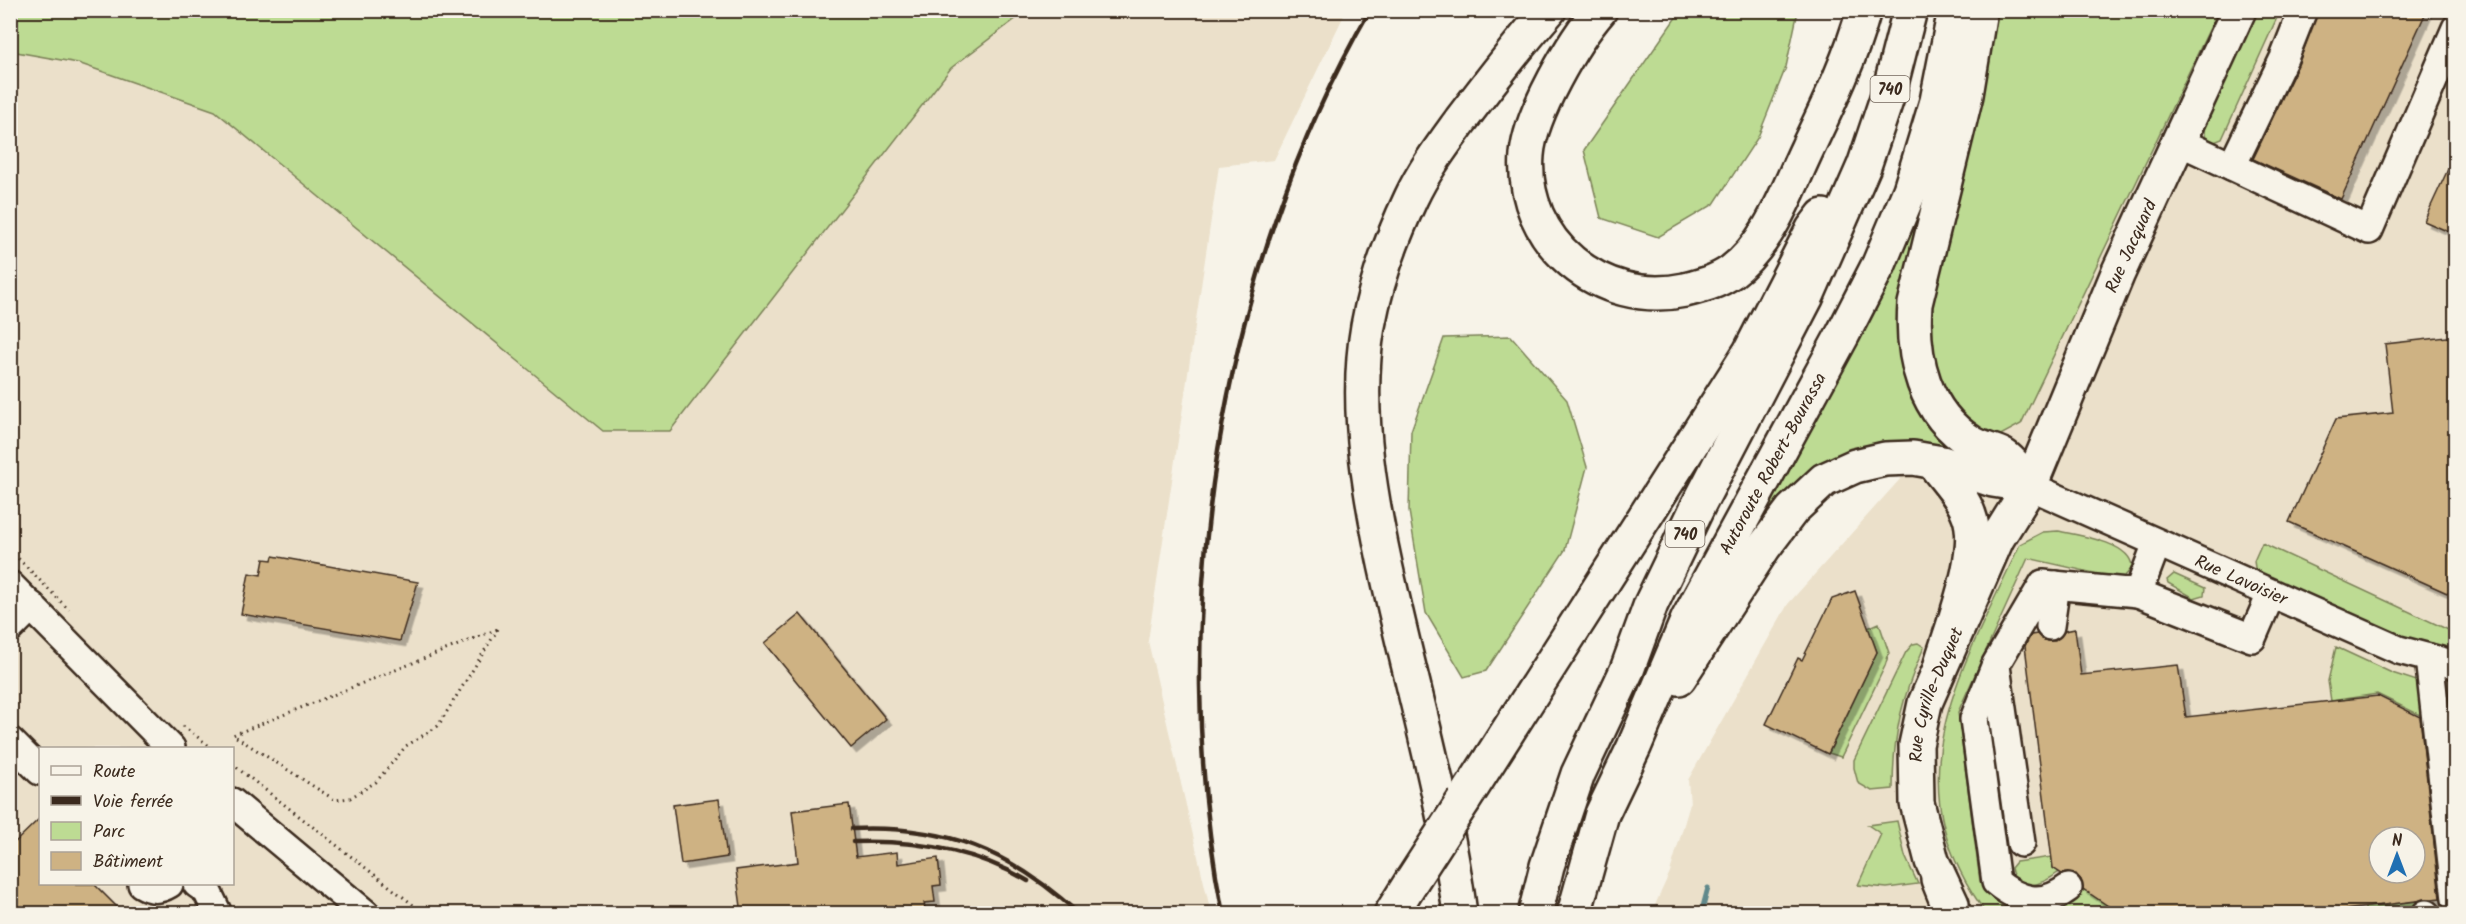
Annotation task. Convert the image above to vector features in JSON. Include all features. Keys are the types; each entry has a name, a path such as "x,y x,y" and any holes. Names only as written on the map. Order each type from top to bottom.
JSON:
{"main road":[{"path":"1460,914 1455,874 1376,523 1365,435 1364,372 1368,327 1380,276 1412,195 1438,152 1485,88 1549,10"},
{"path":"1600,10 1552,84 1534,118 1526,156 1531,195 1542,227 1568,260 1597,281 1650,294 1706,285 1731,272 1754,250 1772,223 1844,68 1864,10"},
{"name":"740","path":"1535,914 1578,774 1627,670 1652,604 1699,504 1806,298 1864,166 1889,92 1910,10"},
{"name":"Autoroute Robert-Bourassa","path":"1574,914 1602,814 1634,747 1688,619 1771,469 1879,264 1916,168 1936,101 1955,10"},
{"path":"1980,10 1966,95 1916,304 1913,332 1916,361 1926,391 1944,421 1972,444 2004,456 2030,486"},
{"name":"Rue Jacquard","path":"2030,486 2118,273 2239,10"},
{"path":"1391,914 1750,352 1813,229 1864,166"},
{"path":"1634,747 1764,547 1792,510 1824,480 1855,466 1885,459 1913,458 1993,480 2030,486"},
{"path":"1933,462 1964,505 1973,537 1971,560 1941,664"},
{"name":"Rue Cyrille-Duquet","path":"1958,914 1938,879 1921,822 1915,765 1925,703 1997,539 2030,486"},
{"path":"1938,879 1952,914"}],"street":[{"path":"2232,166 2284,58 2303,10"},
{"path":"2180,142 2369,230 2456,28"},
{"name":"Rue Lavoisier","path":"2030,486 2399,650 2456,664"},
{"path":"2138,593 2157,543"},
{"path":"2068,888 2057,896 2031,902 2009,893 1996,882 1974,719 1996,664 2043,584 2138,593 2252,638 2271,594"},
{"path":"10,585 170,747"},
{"path":"2050,626 2056,585"},
{"path":"10,628 32,606"},
{"path":"2429,658 2456,899"},
{"path":"1996,664 2021,843"},
{"path":"10,741 39,770"},
{"path":"234,804 366,914"},
{"path":"144,885 150,888 161,888 167,885"},
{"path":"199,885 207,891 218,914"}],"path":[{"path":"498,629 438,726 406,746 376,782 350,798 335,800 233,735 498,629"},
{"path":"234,766 425,914"}],"shaded area":[{"path":"10,11 1346,11 1274,160 1219,166 1148,641 1211,913 11,913"},
{"path":"2025,11 2455,11 2455,913 1651,914 1670,872 1690,804 1688,780 1788,604 1963,409"}],"green space":[{"path":"1681,10 1798,11 1786,67 1758,137 1714,204 1658,237 1601,218 1584,150"},
{"path":"10,11 1026,11 951,68 670,431 603,431 215,111 78,63 11,51"},
{"path":"1996,11 2218,11 2021,424 1997,437 1976,428 1949,401 1932,368 1927,322 1988,73"},
{"path":"2257,11 2280,11 2222,139 2212,143 2206,139 2204,129"},
{"path":"1934,162 1902,313 1954,447 1950,454 1924,448 1771,515 1765,510"},
{"path":"1511,336 1567,400 1587,467 1565,550 1486,671 1464,677 1426,613 1409,511 1411,431 1444,338"},
{"path":"2058,531 2115,546 2130,559 2132,568 2124,577 2116,578 2028,558 1958,712 1980,881 1995,899 2015,909 2031,913 1986,913 1957,864 1942,817 1938,772 1944,727 1958,682 1976,637 2020,544 2043,532"},
{"path":"2262,543 2455,633 2455,657 2433,651 2256,574 2254,561"},
{"path":"2174,574 2205,588 2204,595 2194,598 2168,583 2167,580"},
{"path":"1879,623 1889,653 1885,666 1841,757 1829,753 1877,652 1868,628"},
{"path":"1918,643 1924,647 1900,716 1893,769 1893,789 1872,791 1858,783 1854,760 1906,652 1913,644"},
{"path":"2336,647 2392,673 2420,682 2428,721 2422,721 2420,715 2377,694 2331,701 2328,681"},
{"path":"1897,821 1905,856 1918,884 1887,888 1858,885 1881,834 1868,825"},
{"path":"2051,857 2053,868 2059,872 2046,880 2031,885 2018,882 2014,876 2011,868 2016,862"},
{"path":"2083,888 2120,913 2044,914 2066,906"},
{"path":"2417,901 2418,907 2404,914 2365,913 2365,907"}],"building":[{"path":"2318,10 2427,10 2341,199 2253,159 2298,65"},
{"path":"2456,152 2456,235 2424,221"},
{"path":"2456,336 2456,597 2289,522 2336,419 2393,413 2385,344"},
{"path":"273,556 418,582 400,641 241,614 249,573 261,575 264,559 272,560"},
{"path":"1855,591 1877,652 1828,754 1766,724 1798,658 1802,660 1832,599"},
{"path":"800,614 886,719 851,748 765,643"},
{"path":"2075,629 2081,675 2178,665 2186,717 2378,696 2420,717 2440,898 2311,914 2120,914 2083,889 2081,880 2076,874 2062,874 2053,868 2025,646 2031,635 2037,634 2047,641 2055,641 2065,631"},
{"path":"719,799 727,857 681,864 673,805"},
{"path":"849,804 856,857 897,852 898,864 938,858 941,885 933,886 935,902 924,903 926,914 742,914 736,870 798,862 792,811"},
{"path":"39,819 39,885 95,885 124,914 10,914 10,847"}],"waterway":[{"path":"1701,914 1708,888"}],"railway":[{"path":"1223,914 1206,801 1200,685 1204,567 1218,449 1242,333 1275,220 1318,111 1370,10"},
{"path":"852,829 917,832 947,837 974,846 1027,873 1079,914"},
{"path":"853,842 898,843 943,849 987,862 1028,881"}]}
